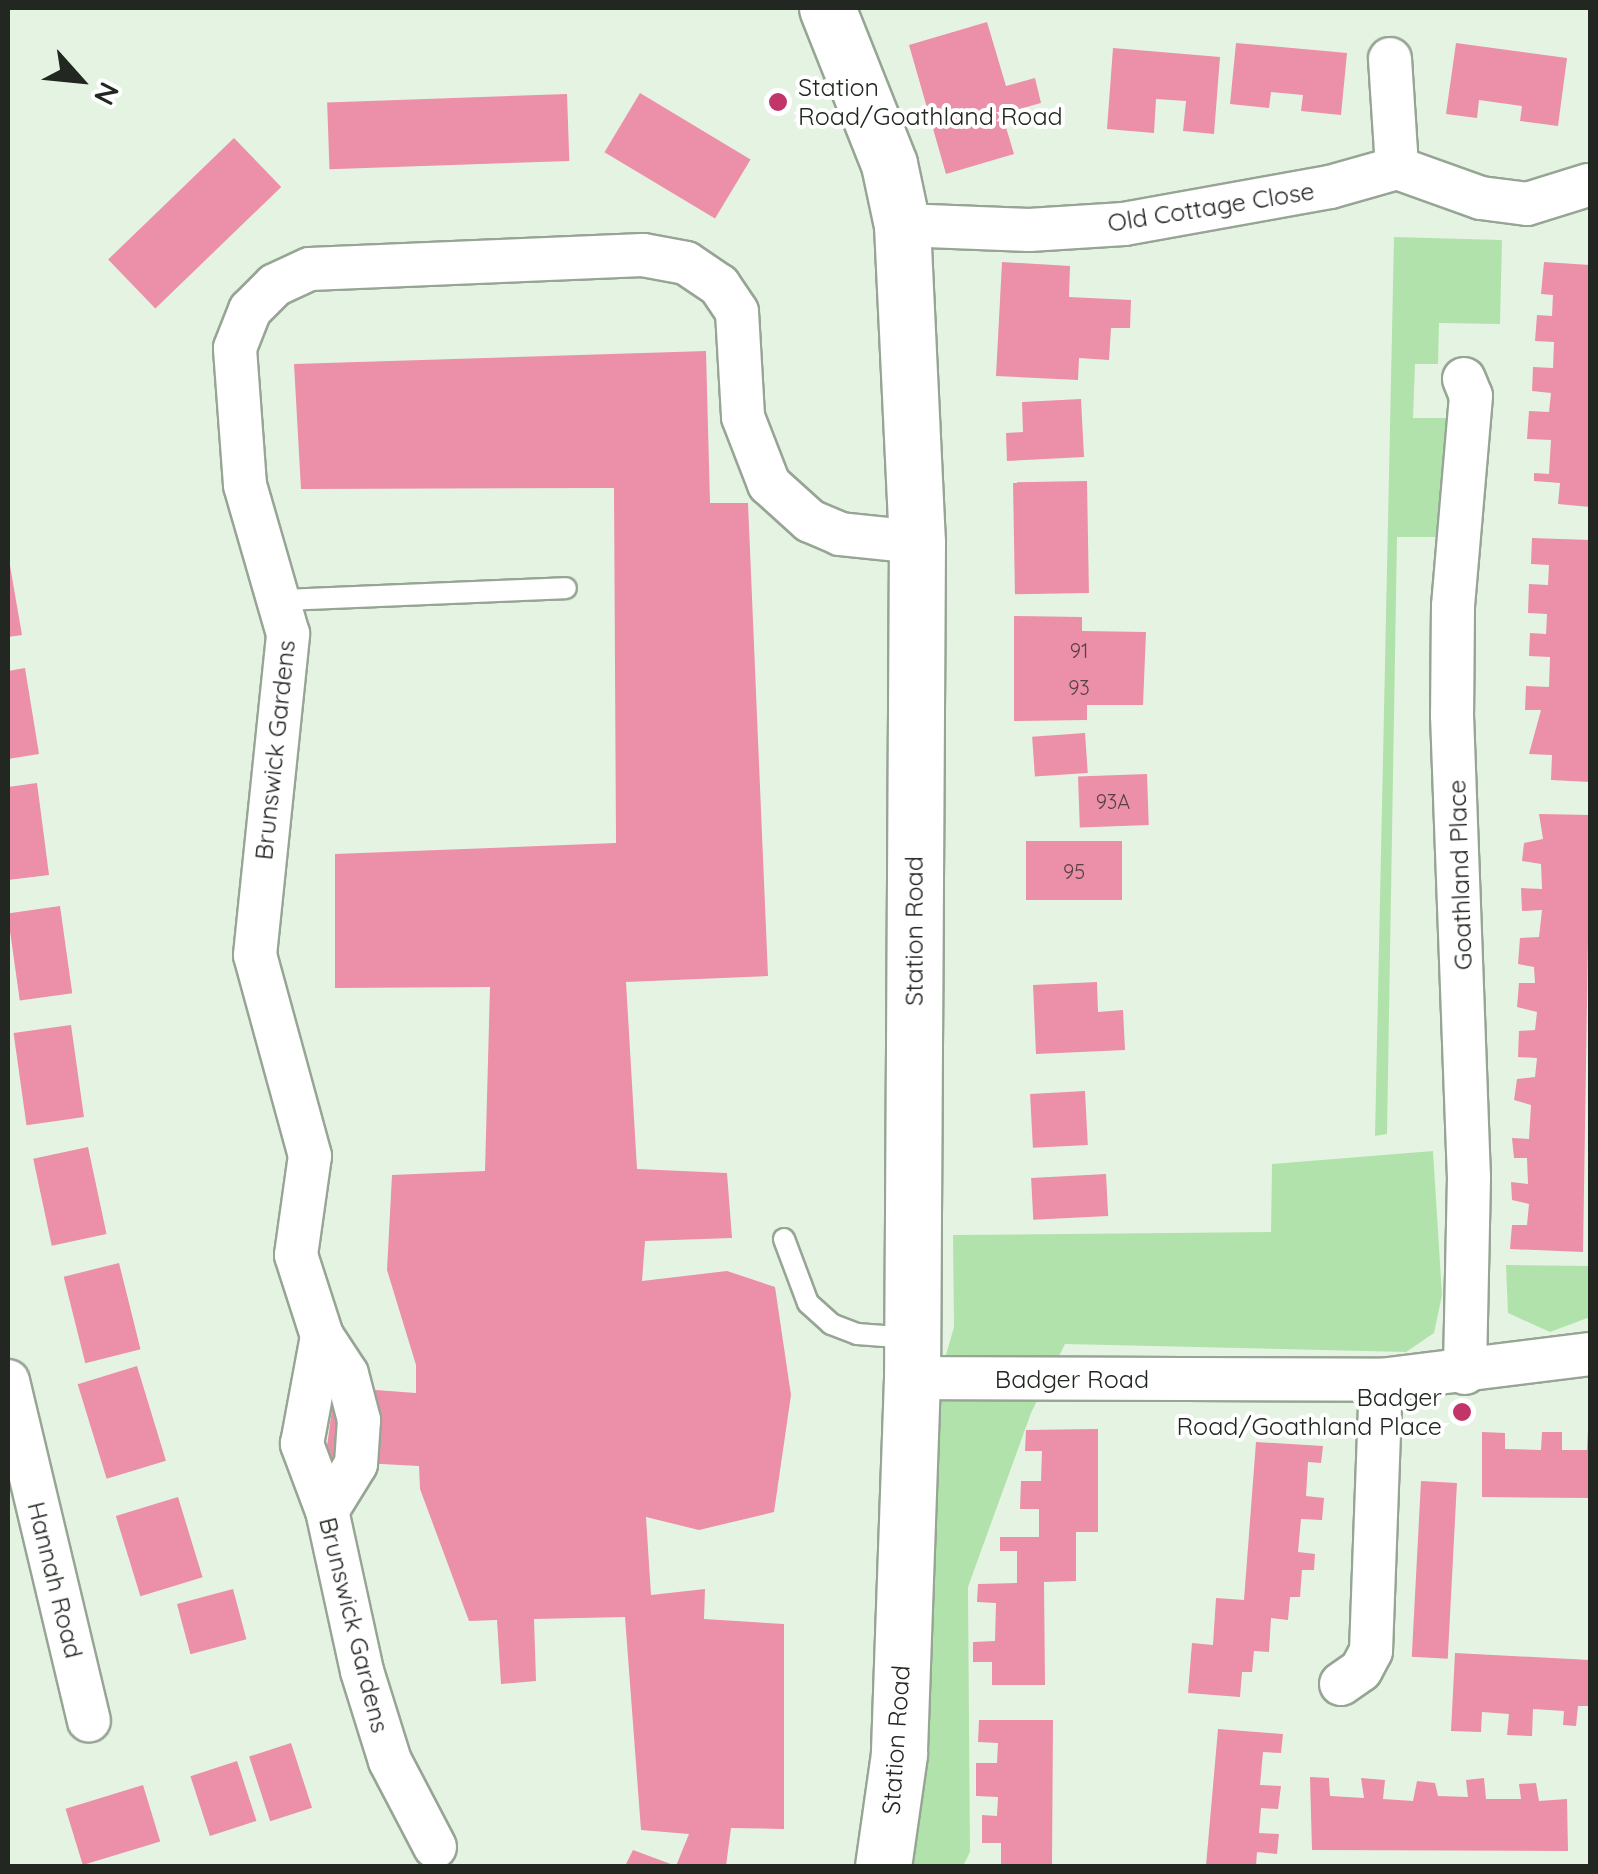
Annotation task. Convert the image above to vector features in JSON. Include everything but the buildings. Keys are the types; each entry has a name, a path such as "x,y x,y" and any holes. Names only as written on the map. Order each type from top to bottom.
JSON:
{"main road":[{"name":"Station Road","path":"827,8 889,164 902,226 917,542 912,1358 899,1754 883,1866"}],"street":[{"path":"1390,58 1397,168 1480,198 1527,204 1588,185"},
{"name":"Old Cottage Close","path":"902,226 1028,230 1124,224 1330,187 1397,168"},
{"name":"Brunswick Gardens","path":"435,1847 390,1762 362,1671 326,1511 302,1444 322,1336 296,1256 310,1156 302,1110 266,1014 255,956 288,634 282,600 245,485 235,348 250,310 275,286 310,269 608,256 686,264 719,284 738,312 744,417 768,484 810,521 840,534 917,542"},
{"name":"Goathland Place","path":"1464,379 1471,396 1454,606 1452,715 1469,1178 1465,1372"},
{"name":"Badger Road","path":"912,1358 1382,1380 1590,1354"},
{"path":"1341,1684 1361,1670 1371,1652 1382,1380"},
{"name":"Hannah Road","path":"8,1381 90,1720"}],"lane":[{"path":"282,600 566,588"},
{"path":"784,1239 808,1304 830,1324 912,1358"}],"green space":[{"path":"1394,237 1502,240 1500,324 1439,323 1438,364 1415,364 1413,418 1449,418 1447,537 1397,537 1387,1134 1375,1136"},
{"path":"1433,1151 1442,1295 1434,1333 1406,1352 1065,1344 1031,1413 968,1587 970,1852 963,1866 906,1866 919,1813 939,1379 954,1327 953,1235 1271,1232 1272,1164"},
{"path":"1506,1265 1590,1266 1590,1317 1550,1332 1508,1313"}],"place":[{"name":"Station Road/Goathland Road","path":"778,102"},
{"name":"Badger Road/Goathland Place","path":"1462,1412"}]}
